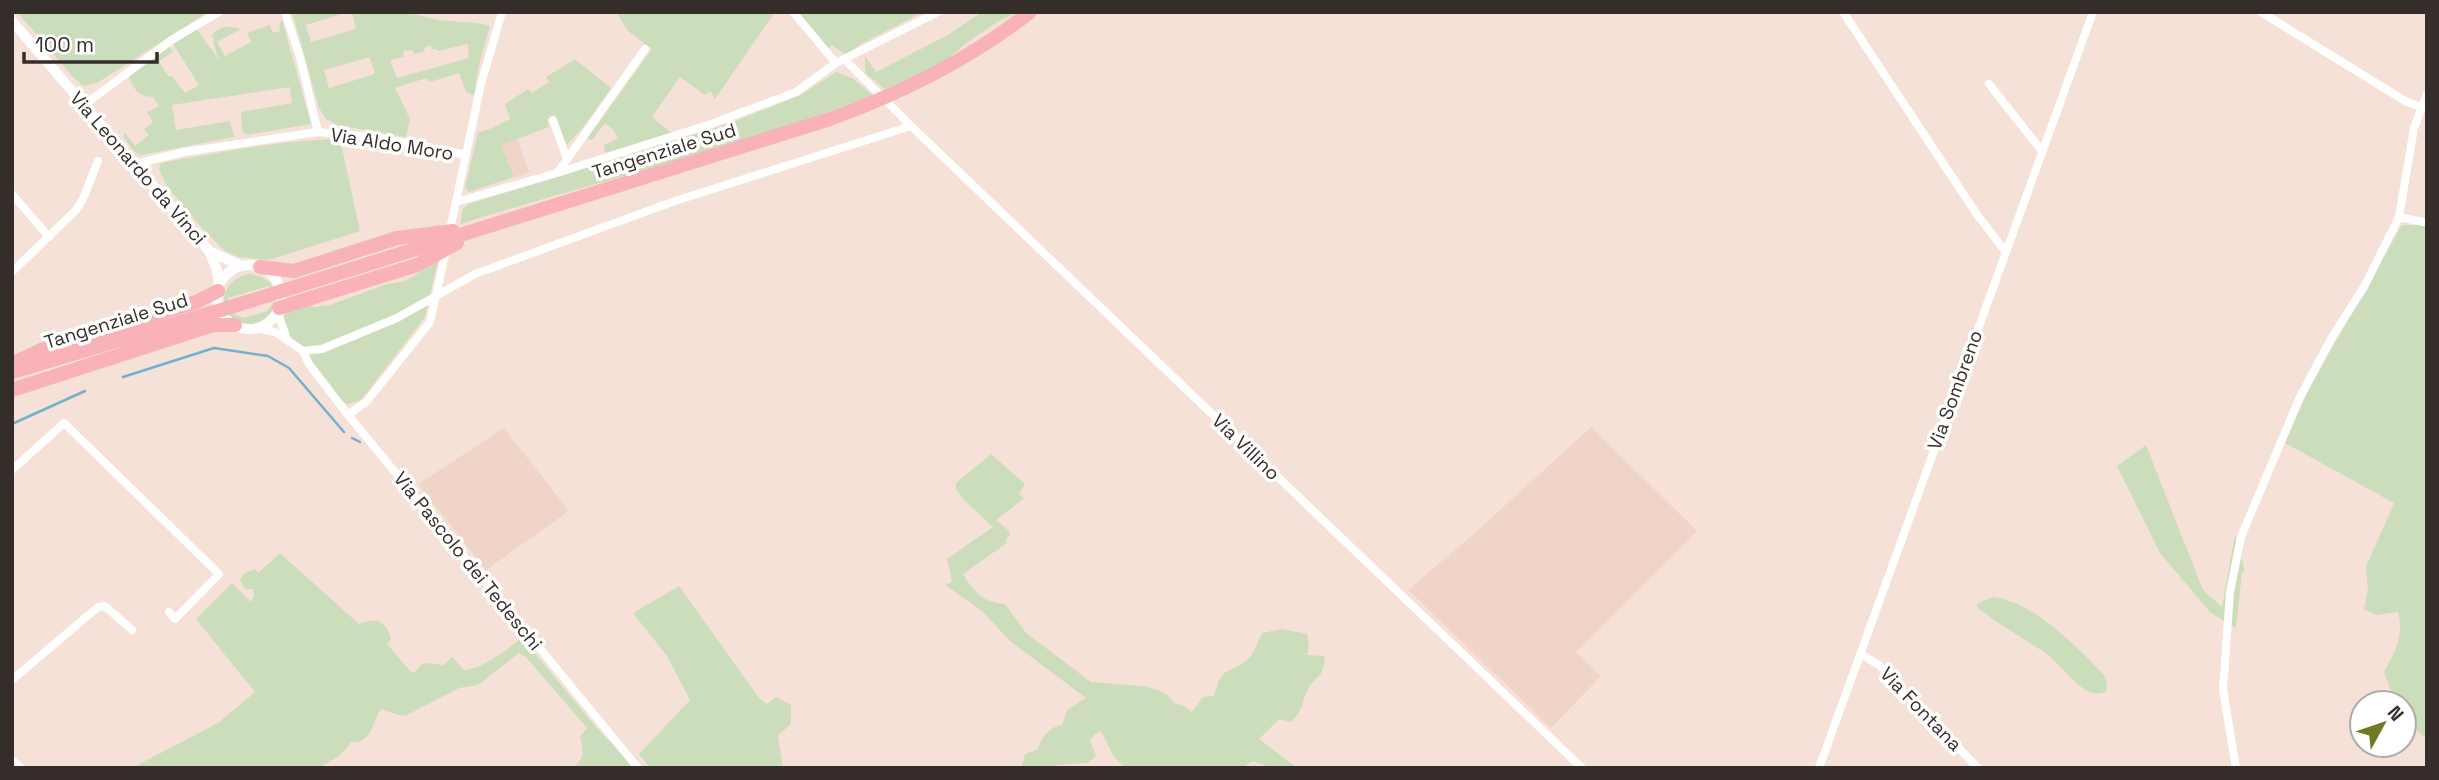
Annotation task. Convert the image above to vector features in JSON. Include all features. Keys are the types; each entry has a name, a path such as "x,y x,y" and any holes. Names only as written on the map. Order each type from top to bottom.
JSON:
{"highway":[{"name":"Tangenziale Sud","path":"12,372 280,300 460,235 830,119 872,103 957,62 1030,12"},
{"path":"266,272 294,271 410,235 452,231 460,235 457,244 417,265 280,300"},
{"path":"12,364 41,350 196,302 218,291"},
{"path":"12,390 213,325 231,323"}],"street":[{"path":"84,105 173,38 219,12"},
{"path":"285,12 300,57 318,132"},
{"path":"348,415 367,401 430,322 481,85 502,12"},
{"name":"Via Villino","path":"793,12 840,61 1582,768"},
{"path":"456,202 711,124 796,92 840,61 938,12"},
{"path":"1843,12 1978,216 2006,252"},
{"name":"Via Sombreno","path":"1819,768 2093,12"},
{"path":"2260,12 2405,102 2420,107"},
{"name":"Via Leonardo da Vinci","path":"14,26 209,251 217,270 218,291"},
{"path":"557,173 645,49"},
{"path":"1989,84 2042,151"},
{"path":"2236,768 2223,689 2231,592 2241,537 2299,399 2332,337 2364,287 2399,217 2414,128 2427,94"},
{"path":"553,120 567,159"},
{"path":"288,341 278,283 266,272 242,266 226,276 218,291 219,307 231,323 275,332 288,341 303,351 322,349 397,318 475,274 675,201 911,126"},
{"name":"Via Aldo Moro","path":"136,166 184,152 318,132 371,137 466,155"},
{"path":"12,272 76,211 98,162"},
{"path":"12,194 49,237"},
{"path":"2399,217 2423,222"},
{"name":"Via Leonardo da Vinci","path":"209,251 242,266"},
{"path":"257,328 269,321 280,300"},
{"name":"Via Pascolo dei Tedeschi","path":"303,351 309,364 348,415 638,768"},
{"path":"12,470 64,423 219,574 172,615"},
{"path":"12,680 98,607 105,606 132,630"},
{"name":"Via Fontana","path":"1861,654 1879,665 1978,768"},
{"path":"12,760 20,768"}],"shaded area":[{"path":"517,139 529,172 514,177 501,145"},
{"path":"1591,427 1697,531 1576,652 1601,676 1551,728 1408,590"},
{"path":"504,428 569,511 486,570 418,484"}],"green space":[{"path":"17,12 208,12 97,83 83,86"},
{"path":"292,12 348,12 306,25 311,42 356,29 352,12 403,12 439,20 490,26 474,95 466,92 459,73 430,82 426,78 395,88 410,119 406,137 337,125 326,119 319,108","holes":["468,44 469,58 397,78 390,60 404,57 403,51 412,50 414,54 425,51 424,48 430,45 438,51","370,57 375,74 329,88 324,70"]},
{"path":"616,12 775,12 715,99 710,91 705,95 680,77 652,117 671,133 605,153 604,145 618,139 613,129 605,123 592,140 587,139 652,49 628,31"},
{"path":"796,12 923,12 861,44 846,55 832,45 827,50"},
{"path":"982,12 1018,12 997,22 950,57 917,76 885,89 865,73 865,56 876,72 948,35"},
{"path":"282,20 311,124 246,135 242,130 241,112 292,103 290,87 172,105 176,130 230,121 234,137 141,155 134,151 123,137 125,133 135,146 149,135 144,129 153,122 147,112 159,106 153,97 137,91 128,76 170,47 173,52 159,61 168,76 172,76 185,93 199,85 173,44 197,29 218,59 212,35 222,27 241,29 217,42 225,56 251,42 247,33 270,25 273,33 280,31 279,23"},
{"path":"575,59 611,88 584,126 566,146 555,115 547,120 549,127 501,145 514,177 469,192 465,188 478,132 510,119 505,104 528,89 532,93 549,82 546,77"},
{"path":"836,72 854,79 872,95 771,132 460,224 463,208 469,204 725,125 801,95"},
{"path":"340,139 360,231 269,260 238,257 225,251 167,187 159,169 160,164 165,162 230,151 274,144"},
{"path":"2402,225 2427,225 2427,739 2418,731 2418,689 2390,689 2384,672 2399,636 2398,612 2377,615 2364,609 2368,588 2366,567 2394,503 2285,443 2308,391"},
{"path":"438,261 425,317 361,400 348,404 343,402 286,331 283,322 285,310 303,302 314,307 330,305 384,285 405,281"},
{"path":"249,274 263,278 272,286 276,296 275,306 264,324 254,327 241,325 227,313 224,303 226,291 232,282","holes":["269,286 274,301 267,311 244,318 233,314 228,298"]},
{"path":"2146,445 2203,590 2222,607 2235,535 2245,571 2242,573 2236,628 2211,613 2160,553 2117,466"},
{"path":"991,454 1025,484 1019,494 1024,498 996,520 1008,530 1010,535 1006,539 1007,543 963,574 975,591 985,599 1005,604 1026,633 1091,682 1144,686 1158,690 1168,695 1174,703 1192,712 1203,697 1214,696 1219,680 1225,672 1239,666 1251,656 1262,633 1282,629 1307,634 1307,655 1325,656 1322,671 1310,686 1299,712 1291,722 1279,719 1259,739 1297,768 1271,768 1253,761 1242,768 1124,768 1113,755 1101,731 1090,741 1096,756 1088,763 1056,765 1053,768 1018,768 1022,765 1025,754 1038,749 1047,733 1062,725 1067,710 1086,698 1010,641 982,611 945,585 952,582 947,559 993,527 956,489 956,483"},
{"path":"280,553 359,624 375,621 383,624 391,639 387,644 411,672 415,672 423,663 444,665 452,657 464,670 471,669 495,658 522,638 596,727 635,768 573,768 582,757 580,737 587,728 525,656 519,653 478,685 459,688 407,715 381,709 371,731 363,740 351,742 336,758 317,768 132,768 218,723 255,692 196,619 232,583 251,602 253,589 245,589 240,580 245,573 255,569 258,573"},
{"path":"679,586 759,698 767,704 776,697 791,705 791,724 778,735 783,768 650,768 639,754 690,700 667,656 633,613"},
{"path":"1993,597 2023,607 2066,638 2103,674 2107,681 2106,692 2098,694 2084,689 2047,654 1978,608 1977,604"}],"waterway":[{"path":"123,377 214,348 268,356 289,368 344,432"},
{"path":"12,424 85,391"},
{"path":"352,438 360,442"}]}
